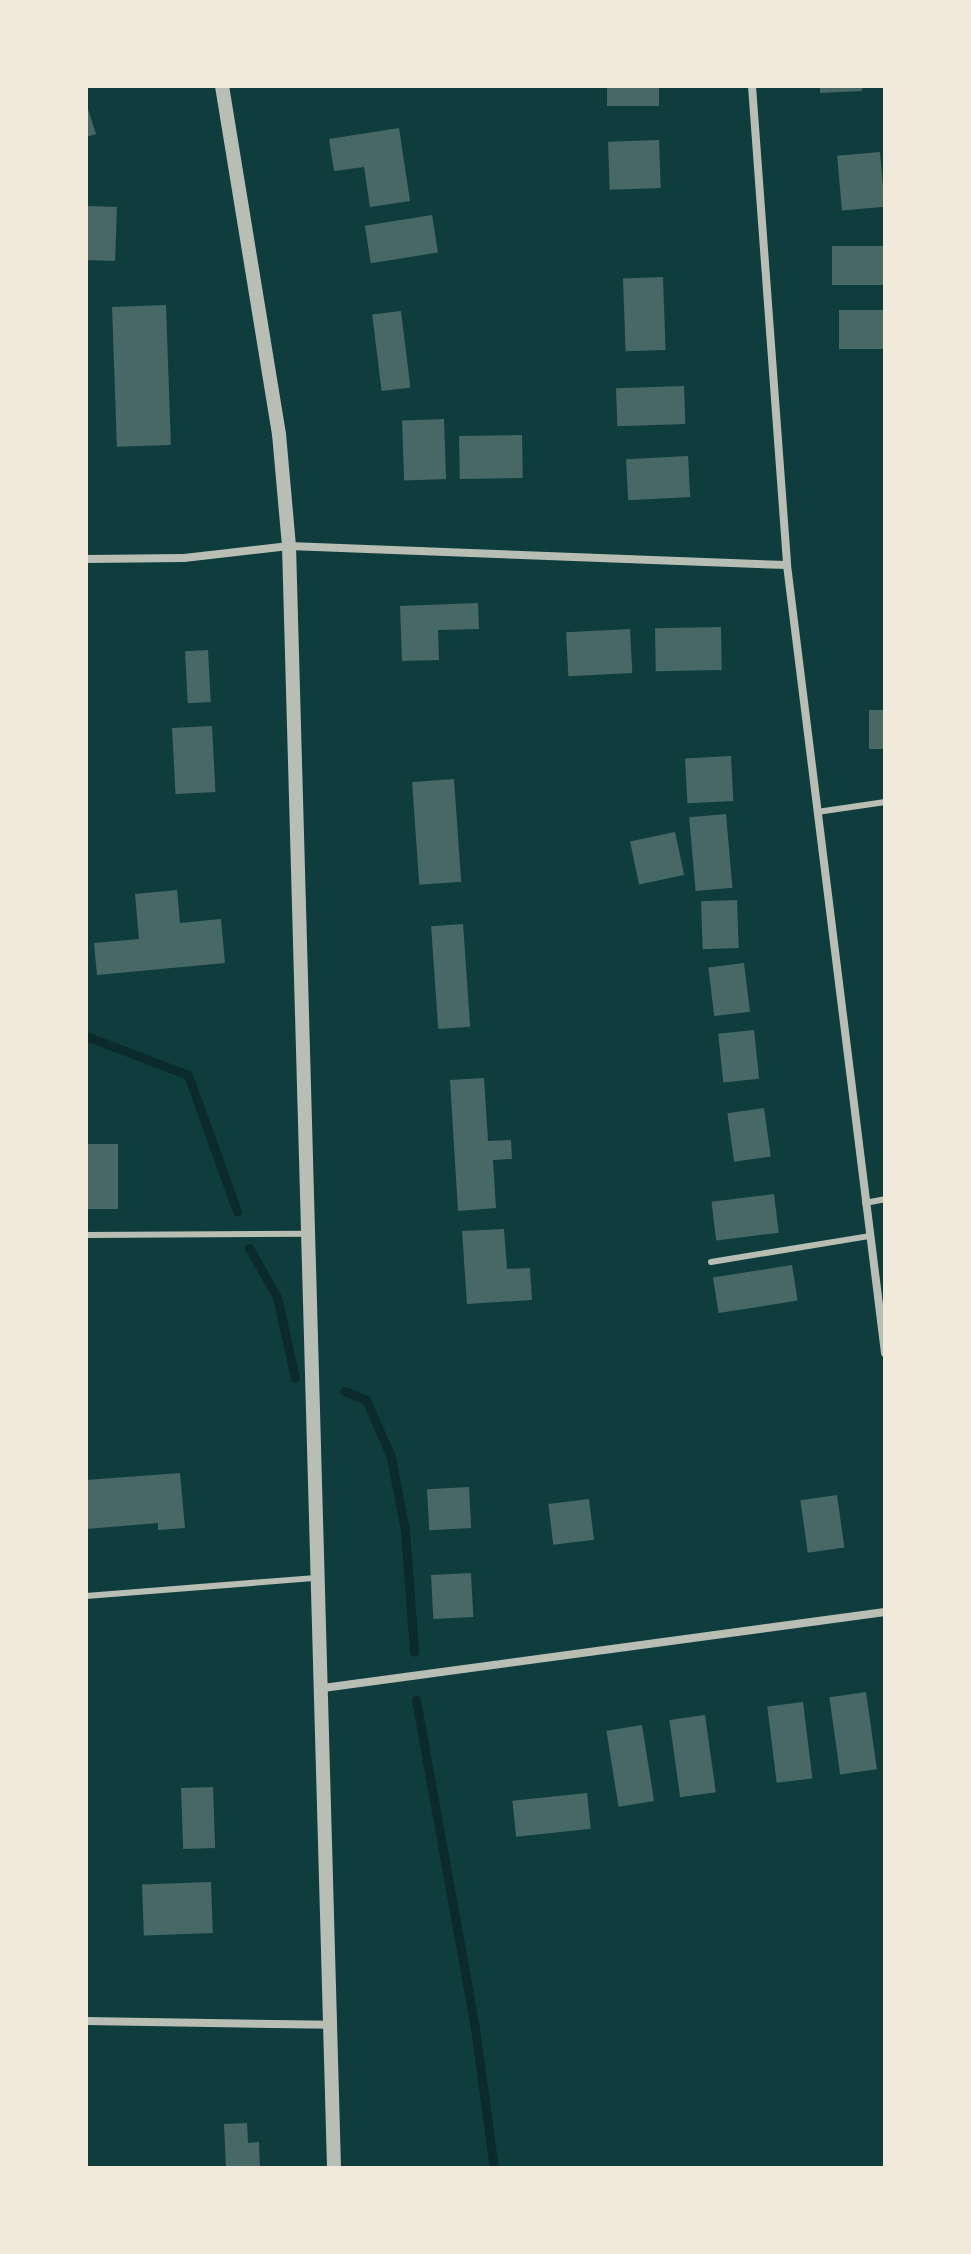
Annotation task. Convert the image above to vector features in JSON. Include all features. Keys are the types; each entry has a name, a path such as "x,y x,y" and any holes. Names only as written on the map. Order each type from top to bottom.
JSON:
{"street":[{"path":"222,86 279,434 289,546 334,2168"},
{"path":"752,86 787,565 885,1353"},
{"path":"86,559 184,558 289,546 787,565"},
{"path":"323,1688 885,1612"},
{"path":"86,2021 332,2025"}],"lane":[{"path":"817,812 885,802"},
{"path":"865,1203 885,1199"},
{"path":"86,1235 309,1234"},
{"path":"711,1262 869,1236"},
{"path":"86,1596 319,1578"}],"building":[{"path":"607,86 659,86 659,106 607,106"},
{"path":"820,86 862,86 862,91 820,93"},
{"path":"86,103 96,134 86,137"},
{"path":"399,128 410,201 370,207 364,167 334,171 329,139"},
{"path":"659,140 661,188 610,190 608,142"},
{"path":"880,152 885,207 842,211 837,156"},
{"path":"86,206 117,207 115,261 86,260"},
{"path":"432,215 438,253 371,263 365,226"},
{"path":"832,246 885,246 885,285 832,285"},
{"path":"663,277 666,350 626,351 623,278"},
{"path":"166,305 171,445 117,447 112,307"},
{"path":"839,310 885,310 885,349 839,349"},
{"path":"401,311 410,387 382,391 372,315"},
{"path":"684,386 685,424 617,426 616,388"},
{"path":"444,419 446,479 404,480 402,420"},
{"path":"522,435 523,478 460,479 459,436"},
{"path":"688,456 690,497 628,500 626,459"},
{"path":"478,603 479,629 438,630 439,660 402,661 400,606"},
{"path":"721,627 722,670 656,671 655,628"},
{"path":"630,629 632,673 568,676 566,632"},
{"path":"208,650 211,702 188,703 185,651"},
{"path":"869,710 885,710 885,749 869,749"},
{"path":"212,726 215,792 176,794 172,728"},
{"path":"731,756 733,801 687,803 685,758"},
{"path":"454,779 461,882 419,885 412,782"},
{"path":"726,814 732,888 696,891 689,817"},
{"path":"675,832 684,875 639,885 630,842"},
{"path":"177,890 180,923 221,919 225,963 97,975 94,943 139,939 135,894"},
{"path":"737,900 739,948 703,949 701,901"},
{"path":"463,924 470,1027 438,1029 431,926"},
{"path":"744,963 750,1012 714,1016 708,967"},
{"path":"754,1030 759,1079 723,1082 718,1034"},
{"path":"484,1078 488,1141 511,1140 512,1159 493,1160 496,1208 458,1211 450,1080"},
{"path":"764,1108 771,1157 734,1162 727,1113"},
{"path":"86,1144 118,1144 118,1209 86,1209"},
{"path":"774,1194 779,1233 716,1240 711,1202"},
{"path":"504,1229 507,1269 530,1268 532,1300 467,1304 462,1231"},
{"path":"792,1265 798,1301 719,1313 713,1278"},
{"path":"180,1473 185,1528 158,1530 158,1523 86,1529 86,1480"},
{"path":"469,1487 471,1528 429,1530 427,1489"},
{"path":"837,1495 844,1547 808,1553 800,1500"},
{"path":"589,1499 594,1540 553,1545 548,1504"},
{"path":"471,1573 473,1617 433,1619 431,1575"},
{"path":"866,1692 877,1769 840,1774 829,1697"},
{"path":"803,1702 812,1778 777,1783 767,1706"},
{"path":"705,1715 716,1792 680,1797 669,1720"},
{"path":"642,1725 654,1801 618,1807 606,1731"},
{"path":"213,1787 215,1848 183,1849 181,1788"},
{"path":"587,1793 591,1829 516,1837 512,1801"},
{"path":"211,1882 213,1933 144,1935 142,1884"},
{"path":"247,2123 248,2143 259,2142 260,2168 226,2168 224,2124"}],"waterway":[{"path":"86,1036 188,1075 237,1211"},
{"path":"249,1248 277,1297 295,1378"},
{"path":"344,1391 366,1400 391,1457 405,1531 414,1652"},
{"path":"416,1700 475,2028 494,2168"}]}
